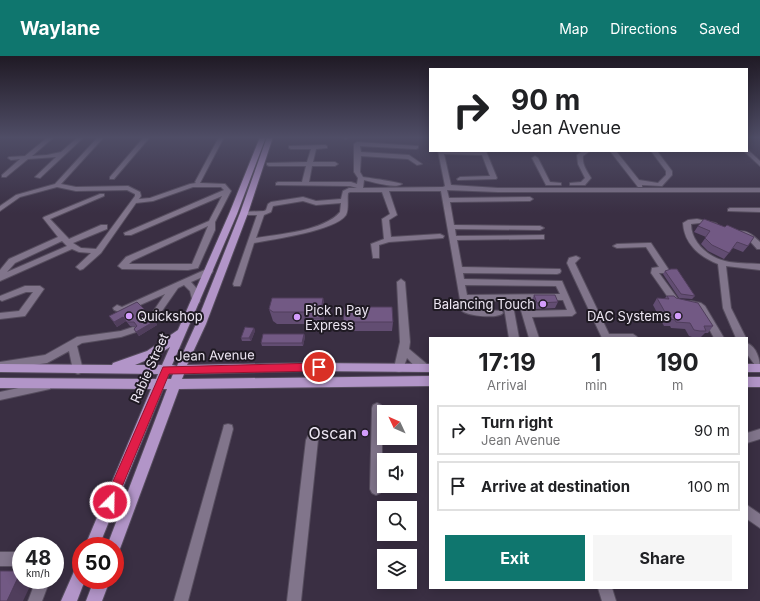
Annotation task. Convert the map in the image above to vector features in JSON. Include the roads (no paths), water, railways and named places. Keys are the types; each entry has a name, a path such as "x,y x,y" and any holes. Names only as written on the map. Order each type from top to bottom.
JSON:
{"main road":[{"name":"Rabie Street","path":"96,537 159,384 233,214 253,162"},
{"path":"117,537 180,370 201,324 244,213 261,162"},
{"path":"97,370 124,364 148,355 172,341 183,331"},
{"name":"Jean Avenue","path":"0,367 78,370 180,370 309,367 399,368 405,373 428,370"},
{"path":"748,368 760,368"},
{"path":"0,382 57,384 176,384 429,381"},
{"path":"748,382 760,382"},
{"path":"69,601 74,589"},
{"path":"94,601 99,589"}],"street":[{"path":"4,176 20,162"},
{"path":"38,177 53,162"},
{"path":"57,185 78,162"},
{"path":"112,178 125,162"},
{"path":"198,182 208,162"},
{"path":"357,162 356,172 361,178 391,184 433,184"},
{"path":"443,162 446,200 454,238 462,298 465,309 469,312 499,312"},
{"path":"460,179 495,181 487,162"},
{"path":"537,162 548,184 583,184"},
{"path":"580,162 588,178 583,184"},
{"path":"622,162 642,190"},
{"path":"637,182 660,184 669,175 669,171 663,162"},
{"path":"269,164 335,164"},
{"path":"305,184 309,164"},
{"path":"360,189 361,178"},
{"path":"278,184 353,184 360,189"},
{"path":"583,184 587,190"},
{"path":"0,208 18,196 57,185 76,189 128,188 138,193 134,201 98,251 80,267"},
{"path":"134,201 151,200 192,185 223,185 228,191"},
{"path":"251,241 315,228 340,217 344,212 345,192 349,190 446,188 498,190 760,190"},
{"path":"385,190 394,215 385,219 388,240"},
{"path":"212,222 129,259 122,266 194,266 211,230 212,222 228,191"},
{"path":"128,233 228,191"},
{"path":"98,251 79,250 68,242 46,218 102,195"},
{"path":"446,200 530,198"},
{"path":"244,213 261,213 269,211 270,205 273,203 303,199 316,203 344,201"},
{"path":"730,210 757,210 760,215"},
{"path":"237,284 261,213"},
{"path":"719,226 701,221 692,221 687,224 686,228 689,237 698,249 710,258 722,262 760,266"},
{"path":"0,276 12,261 68,242 104,227"},
{"path":"452,227 540,228"},
{"path":"738,232 752,238 760,247"},
{"path":"376,256 375,244 388,240 440,236"},
{"path":"454,238 541,237"},
{"path":"0,276 68,242"},
{"path":"617,246 648,245 665,270 655,270 655,273 675,301 679,303 698,305 702,308 718,337"},
{"path":"576,258 572,260 571,263 606,337"},
{"path":"722,262 727,308 740,337"},
{"path":"459,270 557,271"},
{"path":"117,308 122,310 209,271"},
{"path":"185,282 194,290 196,301"},
{"path":"399,368 404,350 401,282"},
{"path":"461,282 559,283 572,313 527,314"},
{"path":"152,319 175,286"},
{"path":"0,316 22,314 40,288 25,289 2,298"},
{"path":"462,298 566,297"},
{"path":"507,298 514,337"},
{"path":"521,298 534,337"},
{"path":"0,367 47,359 84,339 121,334 133,330"},
{"path":"72,345 78,370"},
{"path":"748,348 760,365"},
{"path":"404,350 428,370"},
{"path":"0,396 57,384"},
{"path":"376,408 376,489"},
{"path":"182,601 228,429"},
{"path":"748,438 760,434"},
{"path":"294,601 312,440"},
{"path":"748,512 760,522"},
{"path":"1,561 12,560"},
{"path":"35,601 40,589"},
{"path":"605,589 609,601"}],"place":[{"name":"Balancing Touch","path":"543,304"},
{"name":"Quickshop","path":"129,316"},
{"name":"DAC Systems","path":"678,316"},
{"name":"Pick n Pay Express","path":"297,317"},
{"name":"Oscan","path":"365,433"}]}
